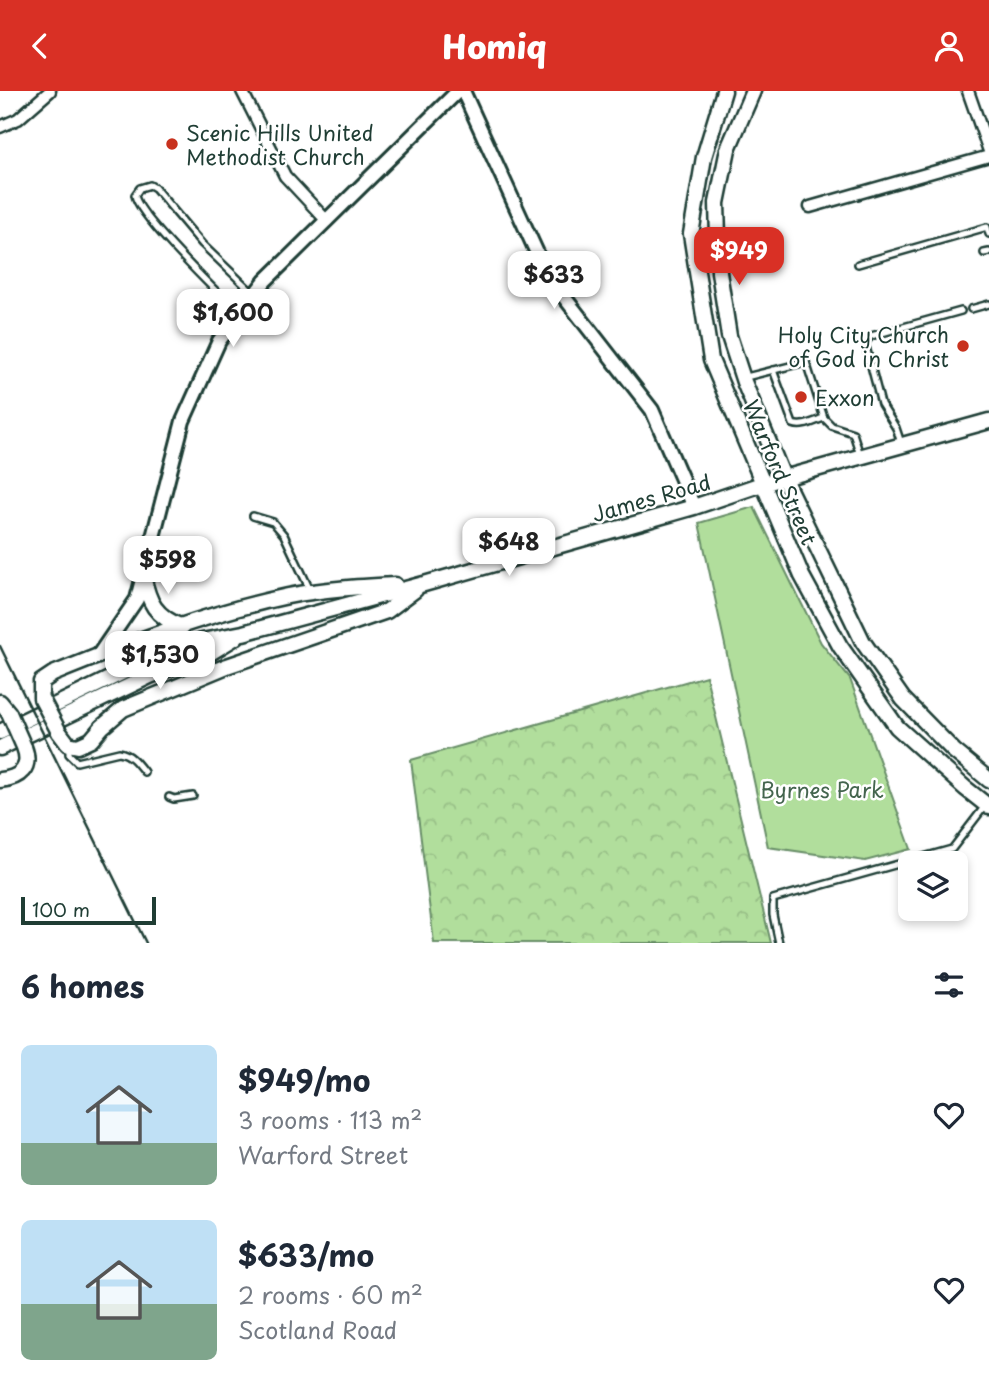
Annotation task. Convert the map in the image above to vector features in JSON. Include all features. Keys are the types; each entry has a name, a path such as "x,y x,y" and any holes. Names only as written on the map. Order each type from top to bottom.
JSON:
{"main road":[{"name":"Warford Street","path":"724,91 704,157 691,234 711,360 802,576 840,646 897,727 965,788 988,804"},
{"name":"Warford Street","path":"753,91 728,149 717,203 719,272 729,336 743,378 784,479 863,642 903,699 954,751 989,780"},
{"name":"James Road","path":"0,732 144,662 202,641 243,633 424,584 762,484 989,421"},
{"path":"143,576 147,595 154,608 166,621 182,627"},
{"path":"424,584 387,611 227,666 123,709 91,740 78,746 64,738 41,698 41,682 53,674 241,608 351,587 424,584"},
{"name":"James Road","path":"0,748 150,676 210,653 243,633"},
{"path":"0,780 16,777 23,772 27,759 5,707"}],"street":[{"path":"242,91 285,176 327,221"},
{"path":"98,656 137,599 183,421 219,341 265,281 461,91 547,275 652,410 694,506"},
{"path":"810,207 989,153 968,91"},
{"path":"0,127 18,119 45,93"}],"lane":[{"path":"239,314 139,208 135,195 140,188 150,185 155,188 202,244 255,295"},
{"path":"858,264 987,227 989,234"},
{"path":"971,309 989,304"},
{"path":"903,445 881,404 864,343 871,336 961,311"},
{"path":"743,378 806,362 824,418 832,426 853,433 861,457"},
{"path":"773,370 793,424 798,426 824,418"},
{"path":"253,516 273,522 284,535 311,593"},
{"path":"64,738 69,754 77,762 119,752 135,759 144,772"},
{"path":"169,797 174,799 193,796"},
{"path":"779,943 773,915 773,899 952,849 988,804"}],"green space":[{"name":"Byrnes Park","path":"754,507 821,643 850,679 911,849 865,861 768,847 699,523"},
{"path":"706,676 771,943 434,943 411,760"}],"railway":[{"path":"0,646 146,943"}],"place":[{"name":"Scenic Hills United Methodist Church","path":"172,144"},
{"name":"Holy City Church of God in Christ","path":"963,346"},
{"name":"Exxon","path":"801,397"}]}
